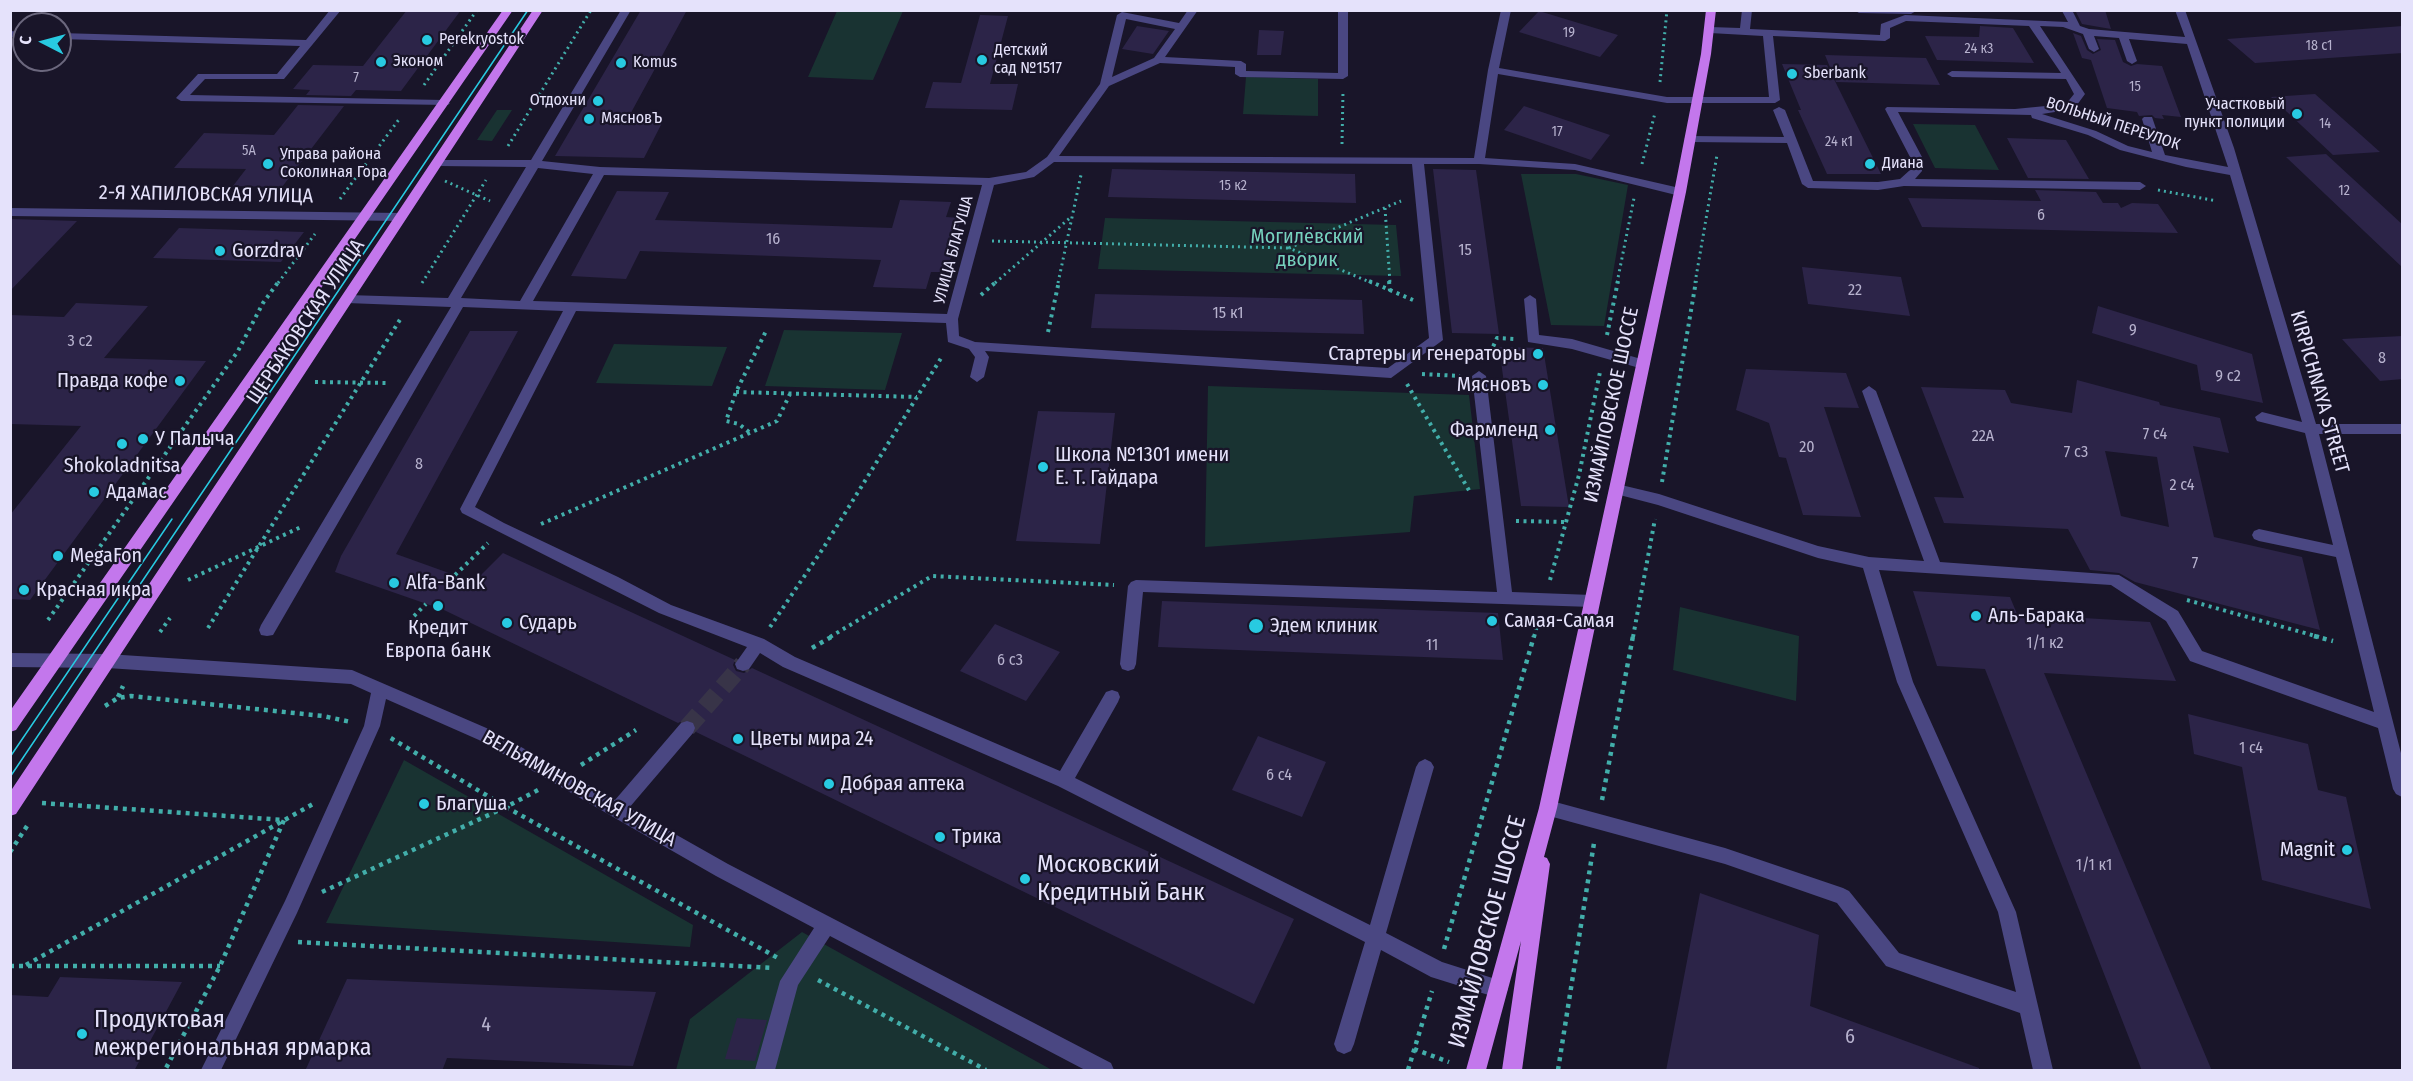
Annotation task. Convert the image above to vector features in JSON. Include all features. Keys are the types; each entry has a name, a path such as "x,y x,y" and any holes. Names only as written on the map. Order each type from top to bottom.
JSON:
{"main road":[{"name":"ЩЕРБАКОВСКАЯ УЛИЦА","path":"10,725 508,10"},
{"name":"ЩЕРБАКОВСКАЯ УЛИЦА","path":"10,808 538,10"},
{"name":"ИЗМАЙЛОВСКОЕ ШОССЕ","path":"1476,1071 1548,807 1680,192 1710,30 1711,10"},
{"name":"ИЗМАЙЛОВСКОЕ ШОССЕ","path":"1512,1071 1548,807"}],"street":[{"path":"336,10 280,76 202,76 181,98 444,103"},
{"path":"267,630 411,384 507,209 626,10"},
{"name":"УЛИЦА БЛАГУША","path":"953,339 952,319 989,182 1030,175 1051,159 1105,84 1158,60 1193,10"},
{"path":"1158,60 1241,64 1240,74 1344,76 1343,10"},
{"path":"1479,161 1493,70 1506,10"},
{"path":"1745,32 1747,10"},
{"path":"1858,10 1951,10"},
{"name":"KIRPICHNAYA STREET","path":"2180,10 2235,172 2311,429 2403,789"},
{"path":"2067,11 2076,28"},
{"path":"1105,84 1122,15 1182,27"},
{"path":"1710,30 1885,39 1885,26 1905,18 2064,24 2088,32 2192,41"},
{"path":"1904,182 1916,171 1916,157 1891,108 2015,112 2070,107 2080,94 2033,24"},
{"path":"2088,32 2094,49"},
{"path":"1493,70 1659,98 1775,100 1767,34"},
{"path":"2123,35 2132,61"},
{"path":"72,36 309,43"},
{"path":"1952,75 2069,76"},
{"path":"1779,110 1808,184 1878,186 1904,182 2140,186"},
{"name":"ВОЛЬНЫЙ ПЕРЕУЛОК","path":"2015,112 2059,121 2124,148 2160,158 2235,172"},
{"path":"2148,119 2160,158"},
{"path":"1690,139 1791,140"},
{"path":"1051,159 1479,161 1575,166 1680,192"},
{"path":"438,162 534,164 600,171 989,182"},
{"path":"953,339 974,346 1395,373 1436,340 1418,162"},
{"path":"525,304 600,171"},
{"name":"2-Я ХАПИЛОВСКАЯ УЛИЦА","path":"10,212 401,217"},
{"path":"347,299 952,319"},
{"path":"1530,299 1533,339 1572,344 1643,364"},
{"path":"572,307 467,509 516,536 613,581 665,609 758,644 789,662 1064,781 1438,970 1498,989"},
{"path":"974,346 982,357 977,377"},
{"path":"1479,376 1498,521 1505,598"},
{"path":"1869,391 1934,567"},
{"path":"2262,417 2311,429 2403,429"},
{"path":"1617,489 1659,500 1818,552 1869,563 2114,579 2172,616 2196,656 2385,723"},
{"path":"2259,535 2344,553"},
{"path":"1869,563 1905,682 2007,912 2043,1071"},
{"path":"1128,664 1136,586 1592,601"},
{"path":"743,664 758,644"},
{"name":"ВЕЛЬЯМИНОВСКАЯ УЛИЦА","path":"10,660 107,661 352,677 485,735 722,870 1104,1071"},
{"path":"212,1071 275,940 372,726 380,688"},
{"path":"1064,781 1112,697"},
{"path":"617,810 687,728"},
{"path":"1344,1044 1425,767"},
{"path":"1548,807 1725,856 1843,897 1893,960 2028,1005"},
{"path":"765,1071 789,981 826,925"}],"path":[{"path":"1407,1071 1580,475 1638,182 1659,98 1667,10"},
{"path":"1342,161 1344,76"},
{"path":"1558,1071 1598,821 1659,500 1719,139"},
{"path":"1044,350 1084,159"},
{"path":"438,181 444,181 507,209"},
{"path":"2140,186 2217,201"},
{"path":"1289,248 1420,193"},
{"path":"1385,208 1390,291"},
{"path":"952,319 1071,217"},
{"path":"48,620 238,351 263,303 316,232"},
{"path":"973,241 1289,248 1433,308"},
{"path":"749,432 739,424 726,421 736,392 774,314"},
{"path":"1395,373 1479,376 1497,338 1533,339"},
{"path":"758,644 824,547 953,339"},
{"path":"1395,373 1471,494"},
{"path":"314,381 411,384"},
{"path":"736,392 917,397"},
{"path":"516,536 777,421 790,394"},
{"path":"184,582 338,509"},
{"path":"1498,521 1566,522"},
{"path":"455,575 488,542"},
{"path":"789,662 932,576 1136,586"},
{"path":"2180,598 2333,640"},
{"path":"414,616 426,603"},
{"path":"158,621 170,618 160,632"},
{"path":"118,698 123,686"},
{"path":"636,730 561,778 506,807 986,1071"},
{"path":"26,965 344,786"},
{"path":"42,803 284,820"},
{"path":"165,1071 220,966 284,820"},
{"path":"275,940 798,969"},
{"path":"10,966 220,966"},
{"path":"1414,1049 1449,1062"}],"green space":[{"path":"837,11 903,11 873,80 808,77"},
{"path":"1246,77 1318,79 1318,116 1243,114"},
{"path":"497,110 512,110 492,141 477,140"},
{"path":"1913,124 1975,125 1999,170 1935,168"},
{"path":"1521,174 1576,174 1628,185 1604,326 1551,325"},
{"name":"Могилёвский дворик","path":"1105,218 1396,225 1401,276 1098,269"},
{"path":"784,330 902,333 885,390 765,386"},
{"path":"614,344 727,347 712,386 596,383"},
{"path":"1208,386 1469,395 1480,489 1414,496 1410,532 1205,547"},
{"path":"1680,607 1799,636 1796,701 1673,670"},
{"path":"404,760 693,925 690,947 326,923"},
{"path":"802,932 1052,1070 676,1070 690,1019"}],"building":[{"path":"407,10 461,10 401,91 356,90 351,96 306,95 310,90 293,89 313,65 363,66"},
{"path":"641,10 687,10 627,120 663,121 644,158 555,156"},
{"path":"2075,10 2105,10 2111,29 2082,24"},
{"path":"1539,11 1618,35 1600,57 1519,32"},
{"name":"Детский сад №1517","path":"980,15 1008,16 990,84 1018,84 1012,110 925,108 933,82 961,83"},
{"path":"1137,26 1169,31 1153,54 1122,49"},
{"path":"1980,26 2013,28 2034,63 1937,60 1925,36 1979,37"},
{"path":"2403,26 2403,53 2255,63 2227,39"},
{"path":"1259,30 1284,31 1281,55 1257,55"},
{"path":"2073,33 2081,36 2087,50 2093,54 2101,50 2097,39 2115,40 2123,62 2131,66 2137,64 2162,66 2181,117 2162,115 2164,119 2155,118 2152,115 2139,116 2137,112 2107,108 2091,60 2082,58"},
{"path":"1825,55 1926,58 1940,85 1836,82"},
{"path":"1782,64 1827,65 1881,174 1827,174 1798,110 1801,110"},
{"path":"2315,94 2380,152 2333,155 2271,97"},
{"path":"298,105 344,106 282,187 233,186 246,169 174,168 204,133 274,135"},
{"path":"1524,106 1610,135 1591,160 1504,130"},
{"path":"2007,138 2066,140 2089,179 2028,178"},
{"path":"2326,154 2403,225 2403,268 2286,157"},
{"path":"1112,169 1355,174 1356,203 1108,197"},
{"path":"1433,169 1476,170 1499,334 1452,333"},
{"path":"2035,190 2096,192 2103,203 2118,203 2121,208 2132,203 2158,204 2178,233 1922,227 1908,198 2041,201"},
{"path":"617,191 669,192 655,220 892,228 900,200 951,202 946,217 961,218 947,272 931,272 926,289 873,287 881,260 640,251 626,279 571,276"},
{"path":"10,219 77,221 10,291"},
{"path":"179,228 304,232 281,262 153,258"},
{"path":"1802,267 1901,277 1910,316 1808,304"},
{"path":"1095,294 1362,300 1364,334 1091,328"},
{"path":"76,303 148,306 104,358 206,361 30,600 10,599 10,515 81,426 10,424 10,315 64,317"},
{"path":"2098,306 2252,354 2263,403 2201,390 2197,365 2092,333"},
{"path":"470,331 518,331 396,554 474,582 503,553 735,660 733,665 736,671 744,673 752,668 1294,919 1254,1004 696,732 697,727 694,721 686,719 678,723 444,610 335,572 341,556"},
{"path":"2403,336 2403,379 2380,381 2342,339"},
{"path":"1499,347 1543,348 1569,507 1521,506"},
{"path":"1746,369 1846,373 1859,408 1824,407 1861,517 1803,515 1786,458 1779,457 1769,423 1736,410"},
{"path":"2077,380 2159,402 2160,405 2220,418 2229,453 2193,446 2214,537 2302,557 2320,630 2135,582 2119,573 2090,570 2068,529 1944,523 1934,497 1964,498 1921,387 2005,390 2011,403 2072,413","holes":["2105,451 2157,457 2169,527 2121,516"]},
{"path":"1038,411 1115,413 1100,544 1016,541"},
{"path":"1913,591 2010,597 2017,614 2150,622 2176,681 2044,673 2212,1071 2142,1071 1985,669 1937,666"},
{"path":"1162,601 1498,613 1503,660 1158,647"},
{"path":"995,624 1060,652 1026,701 960,671"},
{"path":"2188,714 2308,744 2318,790 2346,797 2371,909 2262,880 2242,767 2194,754"},
{"path":"1258,736 1326,762 1302,817 1232,790"},
{"path":"1700,893 1819,935 1810,1006 1979,1068 1979,1071 1666,1071"},
{"name":"Продуктовая межрегиональная ярмарка","path":"60,977 182,982 134,1071 10,1071 10,995 48,997"},
{"path":"347,979 656,992 633,1066 447,1058 442,1071 305,1071"},
{"path":"737,1018 767,1020 755,1061 725,1059"}],"tunnel":[{"path":"687,728 743,664"}],"tram line":[{"path":"10,777 528,10"},
{"path":"10,757 172,519"}],"place":[{"name":"Perekryostok","path":"427,40"},
{"name":"Детский сад №1517","path":"982,60"},
{"name":"Эконом","path":"381,62"},
{"name":"Komus","path":"621,63"},
{"name":"Sberbank","path":"1792,74"},
{"name":"Отдохни","path":"598,101"},
{"name":"Участковый пункт полиции","path":"2297,114"},
{"name":"МясновЪ","path":"589,119"},
{"name":"Управа района Соколиная Гора","path":"268,164"},
{"name":"Диана","path":"1870,164"},
{"name":"Gorzdrav","path":"220,251"},
{"name":"Стартеры и генераторы","path":"1538,354"},
{"name":"Правда кофе","path":"180,381"},
{"name":"Мясновъ","path":"1543,385"},
{"name":"Фармленд","path":"1550,430"},
{"name":"У Палыча","path":"143,439"},
{"name":"Shokoladnitsa","path":"122,444"},
{"name":"Школа №1301 имени Е. Т. Гайдара","path":"1043,467"},
{"name":"Адамас","path":"94,492"},
{"name":"MegaFon","path":"58,556"},
{"name":"Alfa-Bank","path":"394,583"},
{"name":"Красная икра","path":"24,590"},
{"name":"Кредит Европа банк","path":"438,606"},
{"name":"Аль-Барака","path":"1976,616"},
{"name":"Самая-Самая","path":"1492,621"},
{"name":"Сударь","path":"507,623"},
{"name":"Эдем клиник","path":"1256,626"},
{"name":"Цветы мира 24","path":"738,739"},
{"name":"Добрая аптека","path":"829,784"},
{"name":"Благуша","path":"424,804"},
{"name":"Трика","path":"940,837"},
{"name":"Magnit","path":"2347,850"},
{"name":"Московский Кредитный Банк","path":"1025,879"},
{"name":"Продуктовая межрегиональная ярмарка","path":"82,1034"}]}
